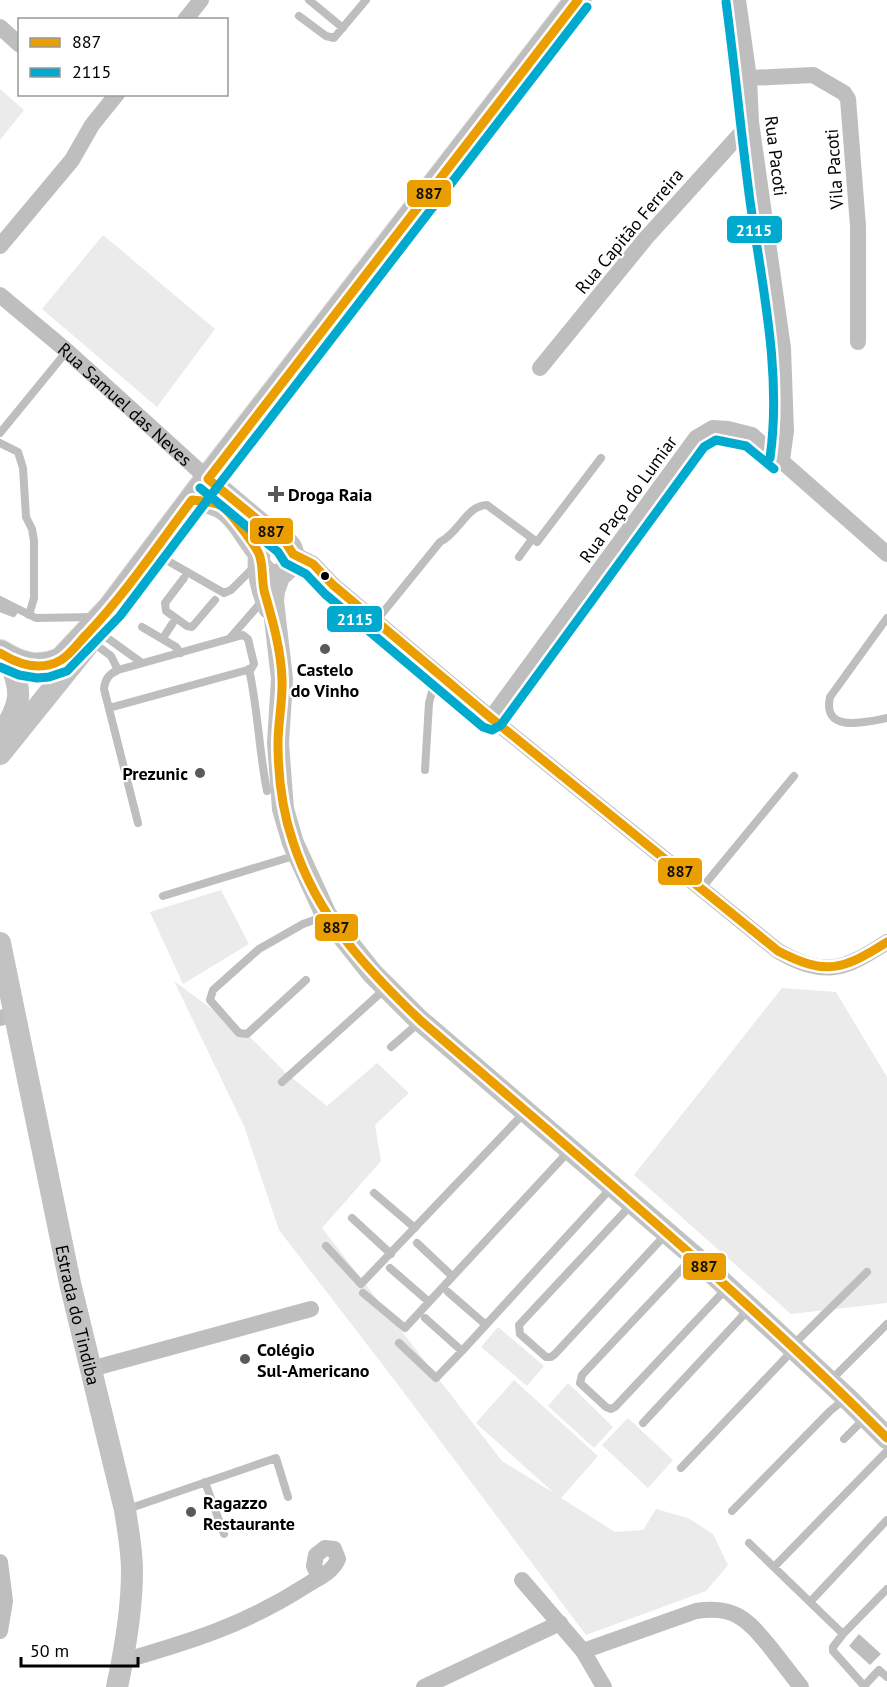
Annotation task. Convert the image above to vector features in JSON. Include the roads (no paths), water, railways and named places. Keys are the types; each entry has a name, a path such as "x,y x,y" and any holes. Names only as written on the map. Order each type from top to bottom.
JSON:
{"main road":[{"path":"4,656 39,667 51,665 62,660 102,623 192,500 575,1"}],"street":[{"path":"187,18 201,0"},
{"name":"Rua Pacoti","path":"738,0 749,78 751,122 783,348 786,430 782,460"},
{"path":"0,27 18,43"},
{"name":"Vila Pacoti","path":"749,78 813,75 844,93 848,99 858,226 858,342"},
{"path":"0,246 72,160 92,125 115,96"},
{"name":"Rua Capitão Ferreira","path":"540,368 646,238 751,122"},
{"name":"Rua Samuel das Neves","path":"0,295 67,351 208,479 285,559 313,564 333,585 491,718 778,951 797,962 818,968 839,967 857,962 887,942"},
{"name":"Rua Paço do Lumiar","path":"491,718 696,438 713,429 728,429 752,435 887,555"},
{"path":"192,500 207,501 222,507 234,519 268,573 285,559"},
{"path":"275,626 265,598 259,560 264,544 273,539 285,559 274,591 275,626 282,679 278,743 283,809 297,855 326,915 351,949 386,988 419,1019 729,1287 887,1438"},
{"path":"0,754 66,675 102,623"},
{"path":"0,739 20,693 18,682 4,656"},
{"name":"Estrada do Tindiba","path":"0,943 8,1017 125,1510 131,1544 132,1571 123,1661 117,1687"},
{"path":"91,1369 311,1309"},
{"path":"0,1562 5,1602 0,1631"},
{"path":"123,1661 195,1640 236,1625 274,1606 319,1577"},
{"path":"522,1580 583,1652 604,1687"},
{"path":"583,1652 696,1611 710,1609 726,1611 738,1615 752,1625 801,1687"},
{"path":"424,1687 560,1623"}],"lane":[{"path":"309,0 343,28"},
{"path":"299,16 329,38 334,38 366,0"},
{"path":"0,434 67,351"},
{"path":"0,442 18,452 23,468 26,517 32,529 34,541 34,598 29,615"},
{"path":"376,621 440,542 449,538 472,509 478,505 487,505 537,542 602,458"},
{"path":"519,557 532,539"},
{"path":"154,553 224,593 231,590 259,560"},
{"path":"184,578 165,603 166,611 192,627 215,600"},
{"path":"230,639 265,598"},
{"path":"0,600 29,615 41,618 102,623"},
{"path":"0,608 13,613 15,608"},
{"path":"163,638 176,618"},
{"path":"887,618 830,697 828,706 830,714 848,723 859,724 887,718"},
{"path":"102,623 106,637 142,663"},
{"path":"102,623 117,670"},
{"path":"142,627 176,646 181,653"},
{"path":"109,708 249,669 254,663 247,636 243,635 117,670 111,674 105,684 109,708 138,823"},
{"path":"249,669 260,726 261,759 267,791"},
{"path":"425,770 429,703 437,673"},
{"path":"701,889 794,776"},
{"path":"163,896 297,855"},
{"path":"306,980 247,1034 239,1033 210,999 213,990 259,949 303,924 326,915"},
{"path":"282,1082 386,988"},
{"path":"399,1033 419,1019"},
{"path":"391,1047 419,1019"},
{"path":"326,1246 361,1284 525,1112"},
{"path":"363,1293 405,1328 570,1150"},
{"path":"399,1343 436,1378 612,1187"},
{"path":"374,1193 415,1228"},
{"path":"632,1204 519,1325 520,1334 546,1357 555,1354 667,1233"},
{"path":"352,1218 391,1254"},
{"path":"417,1243 452,1276"},
{"path":"694,1256 582,1375 580,1383 606,1407 611,1409 615,1407 729,1287"},
{"path":"390,1268 429,1302"},
{"path":"681,1468 867,1272"},
{"path":"448,1292 486,1325"},
{"path":"643,1423 750,1308"},
{"path":"424,1317 462,1351"},
{"path":"830,1382 887,1324"},
{"path":"732,1511 830,1411 847,1398"},
{"path":"844,1439 866,1417"},
{"path":"774,1567 887,1451"},
{"path":"125,1510 276,1458 288,1497"},
{"path":"205,1482 224,1534"},
{"path":"810,1602 887,1520"},
{"path":"749,1543 843,1634"},
{"path":"886,1675 879,1670 865,1686 833,1651 833,1647 887,1589"}],"place":[{"name":"Droga Raia","path":"276,494"},
{"name":"Castelo do Vinho","path":"325,649"},
{"name":"Prezunic","path":"200,773"},
{"name":"Colégio Sul-Americano","path":"245,1359"},
{"name":"Ragazzo Restaurante","path":"191,1512"}]}
